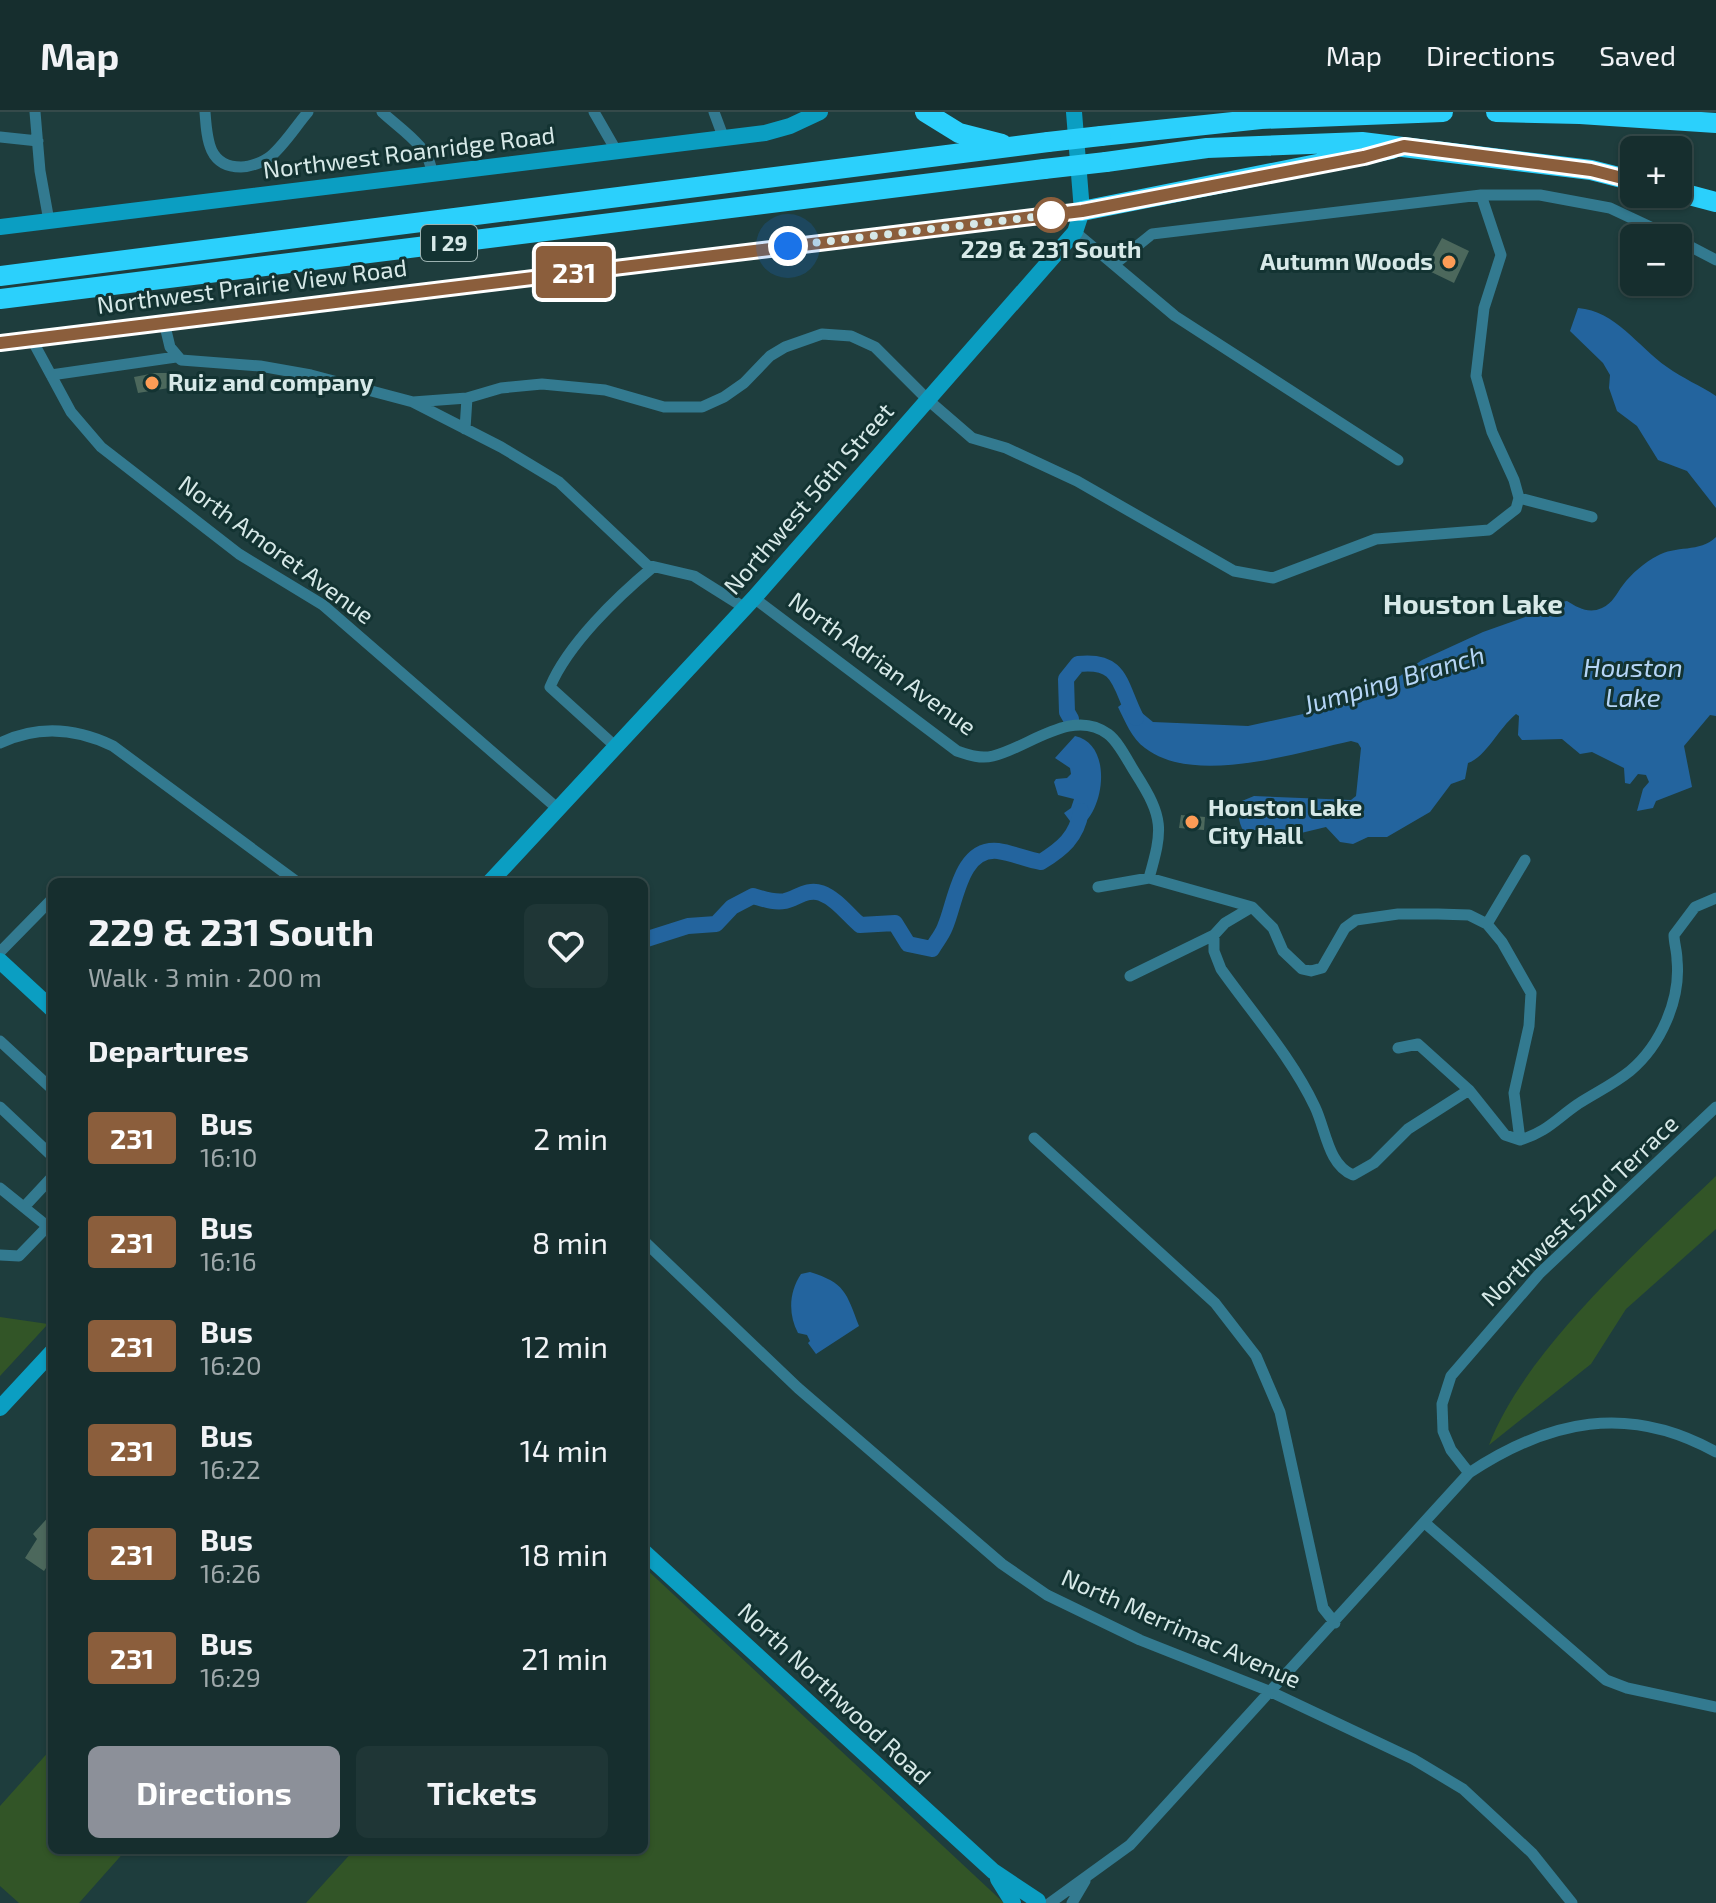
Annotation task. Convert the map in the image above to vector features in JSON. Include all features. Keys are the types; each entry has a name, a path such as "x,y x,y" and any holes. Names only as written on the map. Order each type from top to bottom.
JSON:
{"highway":[{"path":"925,112 959,133 1018,147"},
{"name":"I 29","path":"0,276 1048,142 1261,119 1443,112"},
{"path":"1496,112 1716,123"},
{"name":"I 29","path":"0,299 1254,145 1362,142 1591,170 1620,177"},
{"path":"1082,211 1364,157 1404,146"},
{"path":"1692,196 1716,202"}],"street":[{"path":"35,112 40,171 49,221"},
{"path":"205,112 212,152 225,166 235,167 246,167 269,158 308,112"},
{"path":"382,112 426,154 432,165 432,175"},
{"path":"594,112 617,152"},
{"path":"714,112 724,139"},
{"name":"Northwest Roanridge Road","path":"0,227 724,139 771,132 820,112"},
{"name":"Northwest 56th Street","path":"494,878 750,603 1075,232 1082,211 1074,112"},
{"path":"0,137 38,141"},
{"path":"413,402 467,398 514,386 563,385 624,394 664,407 702,407 744,383 778,350 813,337 839,334 875,347 972,438 1006,448 1077,481 1234,571 1273,578 1376,539 1489,530 1516,509 1519,498 1514,480 1492,432 1476,376 1484,308 1501,255 1481,195"},
{"path":"1116,263 1152,234 1481,195 1540,195 1574,199 1610,208 1644,224"},
{"name":"Northwest Prairie View Road","path":"0,343 1082,211"},
{"path":"1075,232 1116,263 1126,276 1175,316 1398,460"},
{"path":"1692,247 1716,260"},
{"path":"164,322 176,357"},
{"name":"North Amoret Avenue","path":"31,338 80,425 101,447 239,554 323,605 557,808"},
{"name":"North Adrian Avenue","path":"51,375 176,357 311,375 413,402 559,482 641,561 653,567 694,576 750,603 957,751 975,757 993,756 1063,728 1082,724 1110,734 1152,800 1160,836 1149,878"},
{"path":"465,429 467,398"},
{"path":"1519,498 1592,517"},
{"path":"615,746 550,687 559,665 629,587 653,567"},
{"path":"0,743 25,733 52,730 83,734 113,746 292,878"},
{"path":"1487,924 1525,860"},
{"path":"1098,887 1149,878 1252,907 1273,928 1283,951 1302,969 1311,971 1322,968 1345,928 1356,920 1398,914 1438,914 1469,915 1487,924 1502,942 1531,993 1529,1026 1514,1093 1520,1140"},
{"path":"1398,1048 1418,1044 1469,1090 1505,1135 1520,1140 1543,1133 1574,1107 1631,1070 1650,1050 1668,1017 1676,985 1678,958 1674,935 1695,907 1716,898"},
{"path":"0,952 48,903"},
{"path":"1130,976 1214,935 1225,923 1252,907"},
{"path":"1214,935 1214,951 1221,969 1300,1077 1317,1111 1333,1156 1343,1171 1353,1175 1374,1163 1408,1129 1469,1090"},
{"path":"0,961 48,1005"},
{"path":"0,1041 48,1085"},
{"path":"0,1107 48,1152"},
{"name":"Northwest 52nd Terrace","path":"1469,1473 1451,1450 1443,1431 1442,1404 1451,1376 1540,1273 1716,1107"},
{"path":"1034,1138 1215,1303 1256,1356 1280,1412 1323,1608 1335,1623"},
{"path":"25,1206 48,1181"},
{"path":"0,1188 48,1226"},
{"path":"0,1255 19,1256 48,1230"},
{"name":"North Merrimac Avenue","path":"648,1245 798,1388 1002,1564 1047,1595 1140,1640 1269,1691 1413,1759 1463,1789 1532,1853 1572,1903"},
{"path":"0,1408 48,1356"},
{"path":"1042,1903 1085,1881 1130,1845 1469,1473 1522,1441 1586,1424 1634,1424 1656,1428 1680,1435 1716,1452"},
{"path":"1425,1523 1606,1680 1627,1688 1716,1707"},
{"name":"North Northwood Road","path":"648,1556 993,1871 1042,1903"},
{"name":"North Northwood Road","path":"993,1871 1013,1903"},
{"path":"1072,1903 1085,1881"}],"green space":[{"path":"1716,1176 1716,1229 1626,1309 1591,1364 1489,1445 1506,1409 1558,1336 1621,1267"},
{"path":"0,1317 48,1324 0,1376"},
{"path":"648,1571 1004,1903 306,1903 350,1854 648,1854"},
{"path":"48,1752 48,1854 122,1854 79,1903 19,1903 0,1886 0,1806"}],"water":[{"path":"1578,308 1615,322 1656,359 1716,396 1716,508 1687,471 1658,460 1637,426 1617,411 1609,388 1610,375 1603,363 1570,331"},
{"name":"Houston Lake","path":"1716,537 1716,716 1710,715 1684,746 1692,787 1656,801 1653,808 1637,811 1643,789 1649,782 1646,775 1638,774 1630,784 1625,783 1624,768 1592,752 1580,754 1562,739 1522,740 1518,735 1519,716 1516,714 1481,755 1468,763 1465,779 1451,784 1430,812 1387,837 1368,837 1353,844 1340,842 1326,827 1301,833 1276,833 1266,828 1244,832 1240,824 1240,805 1254,796 1351,800 1356,796 1361,748 1358,743 1351,741 1245,763 1190,765 1166,759 1140,744 1118,707 1127,700 1133,700 1153,722 1248,726 1367,700 1422,660 1483,632 1539,612 1545,605 1567,601 1588,610 1602,608 1612,601 1634,573 1652,559 1664,553 1703,545"},
{"path":"1075,736 1087,742 1096,752 1101,780 1094,810 1076,829 1064,813 1071,808 1074,799 1058,795 1054,782 1071,774 1070,768 1055,758"},
{"path":"810,1272 831,1280 843,1290 859,1326 816,1354 808,1343 807,1335 798,1333 791,1311 797,1281 801,1274"}],"building":[{"name":"Autumn Woods","path":"1442,238 1469,251 1454,283 1425,269"},
{"name":"Ruiz and company","path":"167,373 169,388 138,393 134,377"},
{"name":"Houston Lake City Hall","path":"1181,815 1205,817 1204,830 1179,828"},
{"path":"48,1517 48,1565 44,1571 25,1558 37,1539 33,1534"}],"waterway":[{"name":"Jumping Branch","path":"1071,719 1067,712 1066,679 1078,664 1092,664 1111,670 1122,685 1136,718"},
{"name":"Jumping Branch","path":"648,939 688,926 716,924 732,907 753,896 781,901 816,892 832,899 860,925 895,923 908,944 932,949 945,927 961,878 975,858 985,852 998,851 1041,862 1067,841 1076,828 1081,811"}],"bus line":[{"name":"231","path":"0,343 1082,211 1364,157 1404,146 1591,170 1620,177"}],"place":[{"name":"229 & 231 South","path":"1051,215"},
{"name":"Autumn Woods","path":"1449,262"},
{"name":"Ruiz and company","path":"152,383"},
{"name":"Houston Lake City Hall","path":"1192,822"}],"district":[{"name":"Houston Lake","path":"1473,604"}],"route":[{"path":"788,246 1059,214 1051,215"}]}
